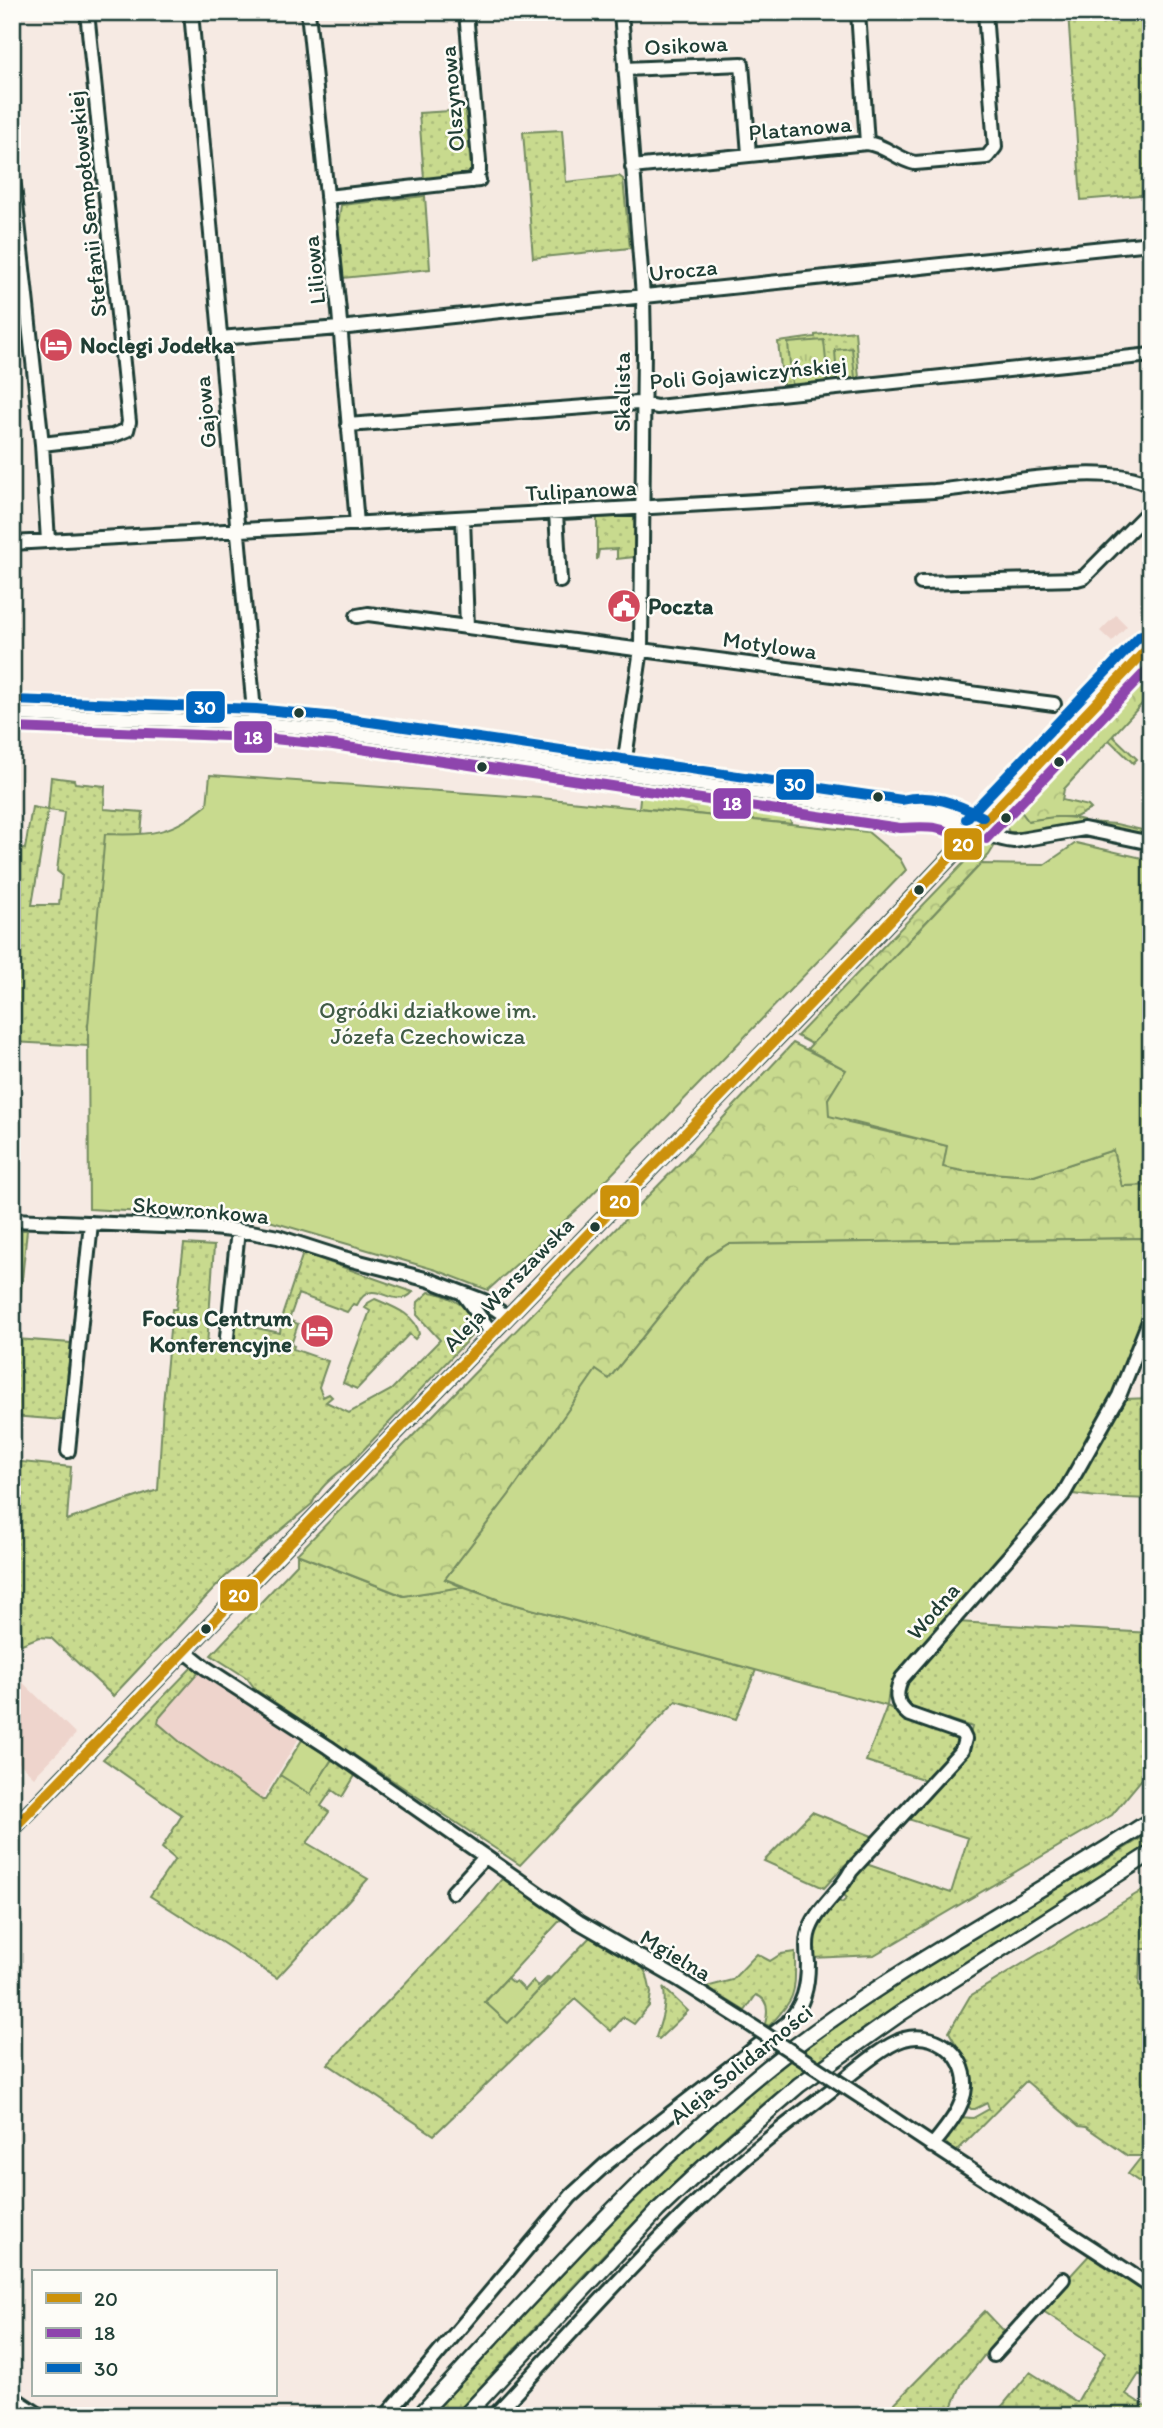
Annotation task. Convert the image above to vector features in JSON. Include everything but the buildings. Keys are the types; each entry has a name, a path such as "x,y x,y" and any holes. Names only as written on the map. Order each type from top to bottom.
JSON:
{"main road":[{"name":"Aleja Solidarności","path":"419,2416 645,2176 700,2124 754,2079 884,1984 1151,1820"},
{"path":"465,2416 659,2210 704,2167 799,2085 901,2013 1151,1853"}],"street":[{"name":"Stefanii Sempołowskiej","path":"42,444 113,436 127,430 129,422 87,12"},
{"name":"Gajowa","path":"191,12 255,723"},
{"name":"Liliowa","path":"308,12 357,524"},
{"name":"Olszynowa","path":"327,197 476,181 479,161 466,12"},
{"name":"Skalista","path":"621,12 643,296 641,649 624,772"},
{"path":"858,12 867,143"},
{"name":"Platanowa","path":"632,167 867,143 915,163 987,157 995,146 985,12"},
{"name":"Osikowa","path":"625,69 742,64 749,154"},
{"path":"12,167 42,444 48,541"},
{"name":"Urocza","path":"220,338 339,328 1151,243"},
{"name":"Poli Gojawiczyńskiej","path":"348,425 643,404 657,407 1151,355"},
{"name":"Tulipanowa","path":"12,543 934,491 1081,475 1126,476 1151,485"},
{"path":"921,583 1084,577 1151,509"},
{"path":"556,513 560,581"},
{"path":"463,518 467,627"},
{"name":"Motylowa","path":"356,616 368,614 1054,704"},
{"name":"Aleja Warszawska","path":"12,1830 1151,645"},
{"path":"12,714 255,723 335,731 902,814 911,820 976,829 1002,840 1013,841 1084,829 1151,843"},
{"name":"Skowronkowa","path":"12,1220 238,1230 278,1237 340,1257 419,1277 487,1303 506,1316"},
{"path":"68,1451 91,1223"},
{"path":"228,1337 238,1230"},
{"path":"461,1292 491,1332"},
{"name":"Wodna","path":"386,2416 571,2196 607,2163 794,2016 807,1989 808,1933 816,1917 840,1889 851,1871 962,1750 965,1739 958,1730 908,1714 901,1709 896,1690 902,1678 1063,1495 1119,1396 1151,1316"},
{"name":"Mgielna","path":"185,1651 579,1922 743,2020 1151,2287"},
{"path":"453,1892 485,1857"},
{"path":"494,2416 650,2249 730,2171 891,2045 911,2037 930,2039 949,2049 964,2074 964,2095 960,2106 932,2146"},
{"path":"994,2355 1063,2279"},
{"path":"12,2397 41,2416"}],"shaded area":[{"path":"1116,615 1127,626 1112,642 1100,631"},
{"path":"200,1671 299,1738 262,1800 180,1742 158,1723 159,1718"},
{"path":"12,1672 76,1734 34,1777 12,1756"}],"green space":[{"path":"1068,12 1151,12 1151,194 1081,200"},
{"path":"466,110 471,170 466,175 424,179 419,113"},
{"path":"562,130 566,182 619,176 623,179 630,248 533,258 523,132"},
{"path":"425,196 430,269 343,278 338,225 341,205"},
{"path":"855,331 859,378 783,386 778,342"},
{"path":"824,340 828,382 792,385 788,343"},
{"path":"852,348 855,378 837,380 835,350"},
{"path":"635,516 634,557 617,559 617,549 599,550 597,560 597,518"},
{"path":"1151,673 1151,694 1064,789 1062,800 1091,809 1076,817 1028,821 1019,809"},
{"path":"73,724 131,726 131,732 74,730"},
{"path":"174,728 201,729 202,737 173,735"},
{"path":"212,729 277,733 297,737 296,743 210,737"},
{"path":"1112,735 1137,759 1133,763 1108,739"},
{"path":"336,740 439,755 457,761 456,764 335,747"},
{"path":"518,766 589,777 587,784 499,770"},
{"name":"Ogródki działkowe im. Józefa Czechowicza","path":"210,775 541,798 868,832 900,859 906,870 581,1206 488,1290 436,1270 259,1218 89,1209 88,1026 105,834 148,833 183,822 207,805"},
{"path":"51,777 105,786 104,809 143,812 141,835 136,836 88,1026 88,1046 12,1042 12,846 25,849 32,807 48,810","holes":["48,810 64,812 57,871 62,875 59,905 32,905"]},
{"path":"642,780 792,802 791,824 639,808"},
{"path":"1019,809 1028,821 1062,817 1083,820 1082,823 1009,832 1006,826 1008,820"},
{"path":"1088,822 1116,824 1151,832 1151,844 1084,829"},
{"path":"987,842 995,845 989,855 812,1044 797,1036 979,847"},
{"path":"1076,843 1151,860 1151,1185 1122,1186 1113,1150 1034,1176 963,1171 943,1167 947,1146 829,1116 828,1099 846,1070 807,1049 981,864 1044,865"},
{"path":"793,1043 847,1070 828,1099 849,1123 948,1146 944,1167 1034,1176 1113,1150 1122,1186 1151,1185 1151,1238 728,1244 707,1257 609,1379 596,1371 509,1495 445,1579 462,1587 404,1596 297,1554 693,1150"},
{"path":"12,1230 27,1230 16,1339 71,1343 63,1420 12,1416"},
{"path":"1151,1238 1151,1303 1114,1394 1085,1446 1055,1496 897,1675 889,1691 887,1706 502,1601 445,1579 509,1495 596,1370 609,1379 707,1257 728,1244"},
{"path":"184,1244 214,1246 207,1346 232,1349 234,1323 280,1333 282,1316 303,1253 413,1292 398,1298 370,1292 347,1312 298,1294 289,1320 298,1324 291,1345 294,1346 293,1349 328,1361 319,1387 323,1397 329,1394 332,1397 326,1402 349,1413 391,1390 440,1340 417,1315 418,1302 429,1292 444,1296 466,1309 477,1321 479,1328 351,1463 324,1486 312,1504 225,1577 113,1696 51,1638 39,1637 12,1648 12,1461 71,1467 67,1520 158,1490 172,1309 176,1309"},
{"path":"375,1299 408,1316 419,1334 415,1339 409,1334 357,1389 343,1383 370,1311 365,1308"},
{"path":"1151,1398 1151,1499 1073,1494 1072,1488 1124,1399"},
{"path":"297,1554 403,1596 462,1587 502,1601 756,1670 736,1719 676,1701 520,1865 256,1690 247,1678 211,1655 297,1564"},
{"path":"957,1622 1151,1633 1151,1768 1112,1815 874,1955 813,1958 814,1940 821,1920 836,1899 842,1903 847,1898 842,1893 866,1864 951,1893 968,1838 908,1819 966,1750 972,1727 916,1709 902,1697 901,1688"},
{"path":"193,1666 200,1671 159,1718 158,1723 180,1742 262,1800 265,1800 280,1775 310,1793 332,1759 356,1774 342,1797 332,1790 321,1806 329,1812 307,1843 368,1879 277,1978 150,1896 175,1859 162,1848 182,1815 103,1759"},
{"path":"887,1706 898,1712 954,1729 961,1742 929,1781 866,1761"},
{"path":"302,1740 332,1759 310,1794 280,1775"},
{"path":"812,1812 872,1836 824,1888 764,1861"},
{"path":"1151,1832 1151,1843 864,2030 815,2063 768,2100 645,2212 567,2292 454,2416 424,2416 641,2186 764,2077 857,2009 924,1965"},
{"path":"505,1875 565,1915 485,2002 508,2022 592,1935 640,1963 647,1975 651,1993 649,2006 634,2024 623,2017 611,2031 575,1999 434,2135 328,2064 484,1901"},
{"path":"1151,1885 1151,1949 1141,1949 1139,1985 1151,1994 1148,2014 1151,2016 1151,2190 1128,2174 1142,2156 1128,2156 1086,2127 1079,2126 1026,2081 955,2153 943,2140 960,2117 973,2118 989,2109 987,2103 975,2109 967,2105 970,2075 949,2032 970,1996"},
{"path":"795,1952 793,1993 785,2008 769,2026 765,2024 766,2007 760,1997 756,1995 745,2011 706,1987 732,1980 757,1954 770,1961 781,1954"},
{"path":"507,1978 513,1983 516,1981 525,1990 533,1981 538,1987 550,1978 508,2023 485,2002"},
{"path":"663,1987 688,2011 659,2039 656,2037 664,2006"},
{"path":"1092,2252 1151,2290 1151,2381 1139,2374 1126,2394 1151,2410 1151,2416 994,2416 1030,2372 1077,2402 1106,2352 1040,2309"},
{"path":"985,2311 1004,2331 962,2383 950,2413 954,2416 882,2416"}],"transit line":[{"name":"30","path":"966,819 1141,635"},
{"name":"20","path":"12,1830 868,944 1151,645"},
{"name":"18","path":"986,839 1151,666"},
{"name":"30","path":"13,700 256,709 336,717 902,800 933,799 963,807 983,817"},
{"name":"18","path":"12,728 254,737 333,745 900,828 936,828 969,841"}],"place":[{"name":"Noclegi Jodełka","path":"56,345"},
{"name":"Poczta","path":"624,606"},
{"name":"Focus Centrum Konferencyjne","path":"317,1331"}]}
